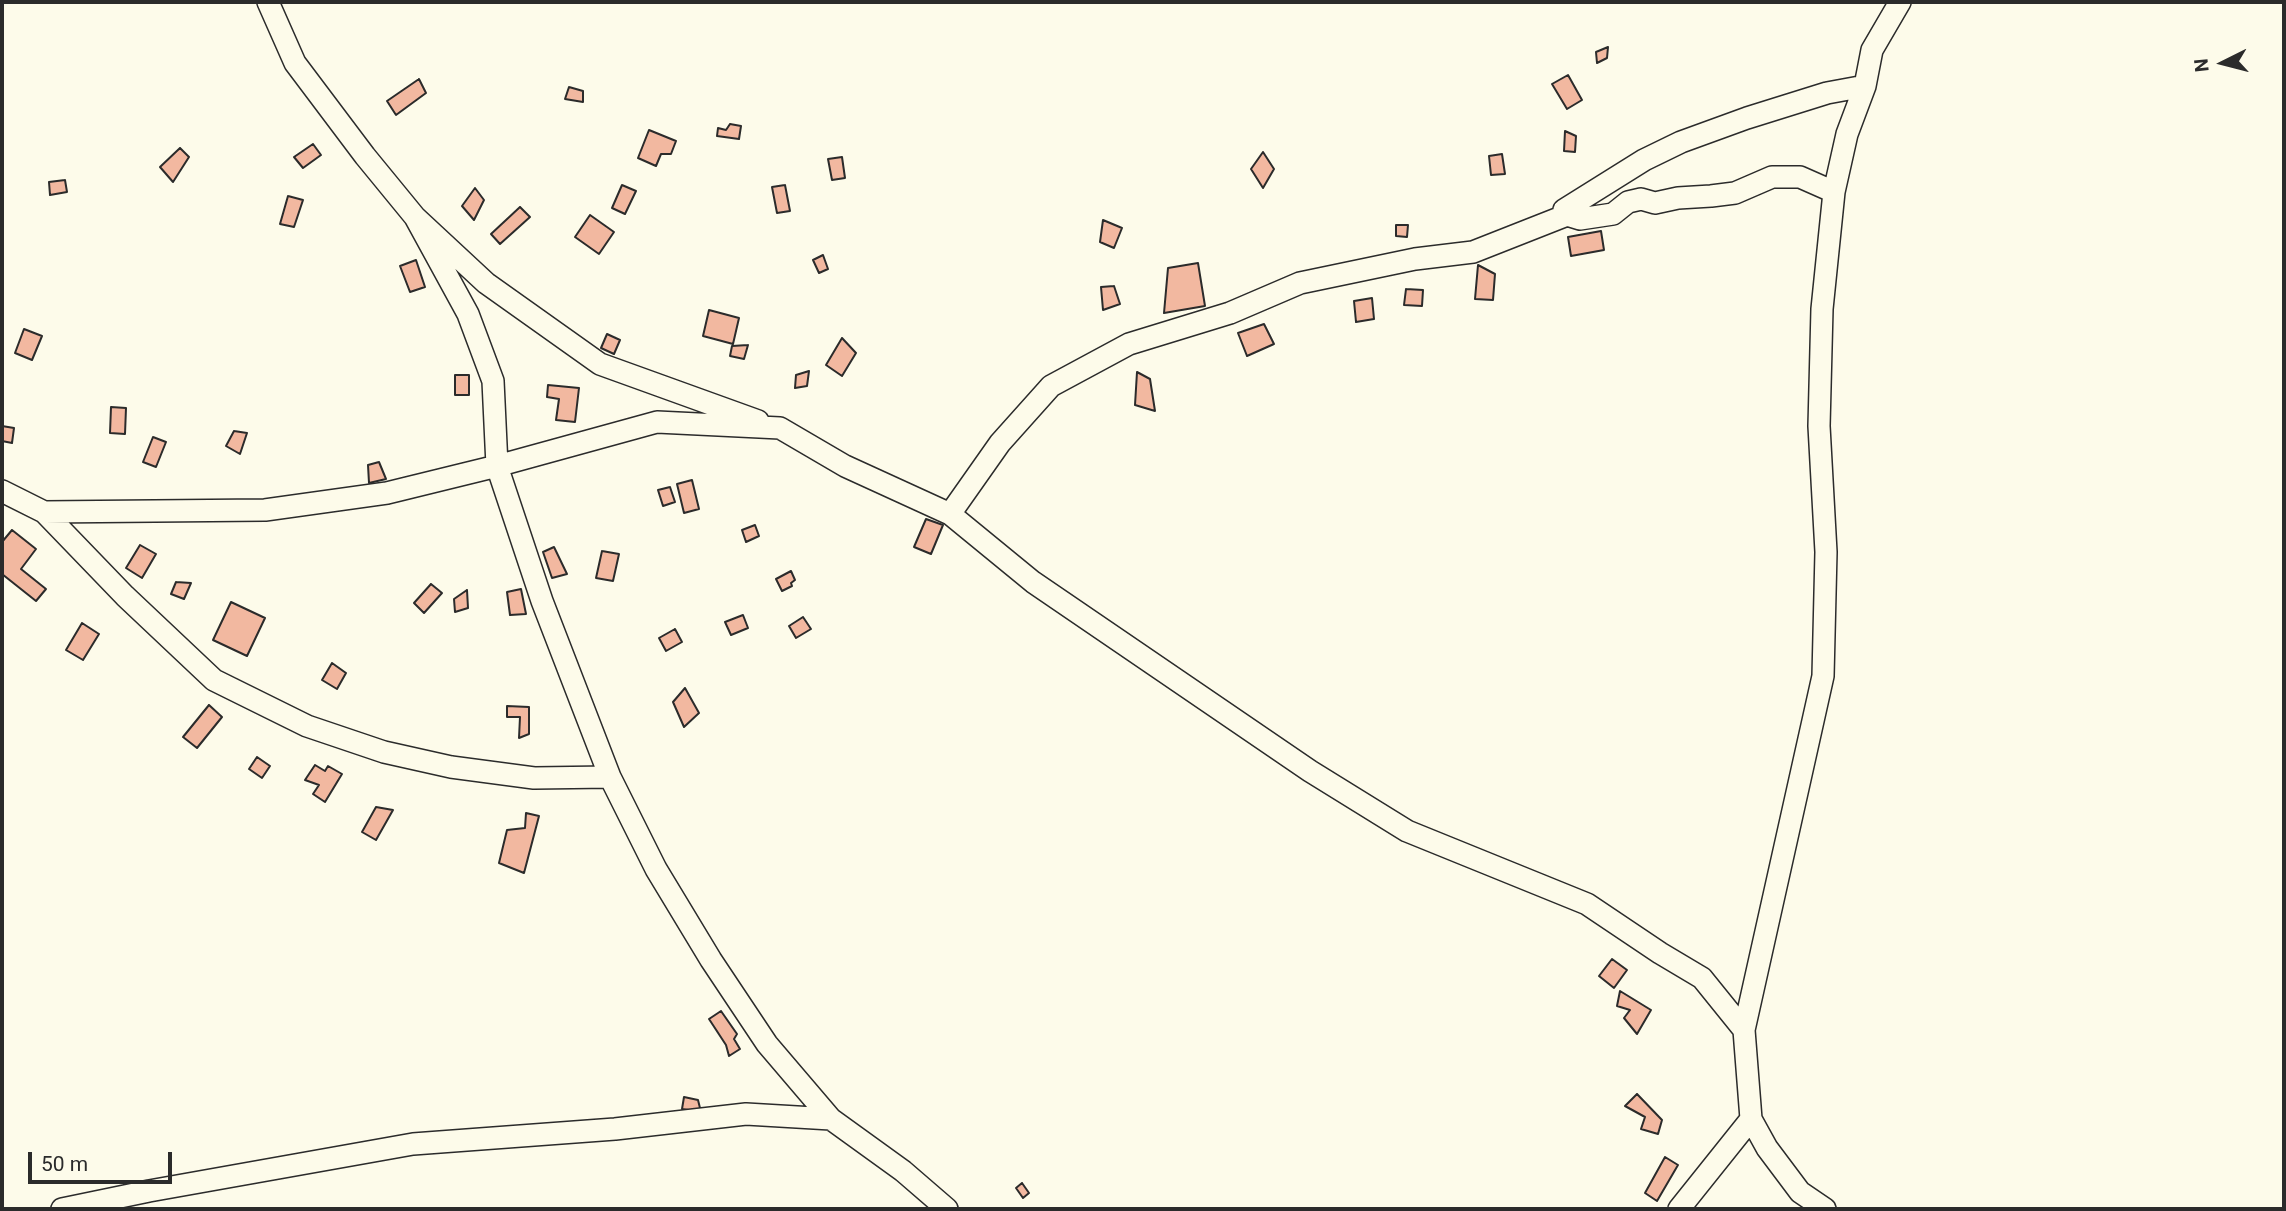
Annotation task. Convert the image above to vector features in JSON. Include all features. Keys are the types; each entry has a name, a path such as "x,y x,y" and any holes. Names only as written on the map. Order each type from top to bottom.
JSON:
{"street":[{"path":"268,2 295,63 415,217 486,283 600,364 780,428 845,466 950,514 1033,582 1310,771 1407,831 1587,904 1702,978 1744,1031"},
{"path":"1825,1209 1800,1192 1767,1148 1751,1119 1744,1031 1823,676 1826,552 1819,426 1822,309 1834,192 1847,134 1865,86 1872,50 1900,2"},
{"path":"1567,215 1564,210 1644,160 1681,142 1826,93 1865,86"},
{"path":"950,514 1000,443 1051,386 1129,344 1230,313 1300,283 1415,259 1474,252 1567,215 1580,219 1613,214 1628,202 1642,199 1655,203 1678,198 1735,193 1772,177 1800,177 1834,192"},
{"path":"415,217 468,314 493,381 497,466 541,601 610,776 656,869 711,960 767,1044 831,1119 903,1171 947,1209"},
{"path":"44,512 265,510 387,493 657,422 780,428"},
{"path":"2,491 44,512 125,596 214,680 307,726 384,752 451,767 534,778 610,776"},
{"path":"62,1209 413,1144 615,1129 746,1114 831,1119"},
{"path":"1679,1209 1751,1119"}],"building":[{"path":"1608,47 1607,58 1597,63 1596,52"},
{"path":"1568,75 1582,100 1567,109 1552,84"},
{"path":"419,79 426,93 396,115 387,101"},
{"path":"569,87 583,91 583,102 565,99"},
{"path":"730,124 741,126 739,139 717,136 718,128 726,130"},
{"path":"649,130 676,141 671,154 661,154 656,166 638,158"},
{"path":"1565,131 1576,136 1575,152 1564,151"},
{"path":"313,144 321,155 303,168 294,157"},
{"path":"180,148 189,157 173,182 160,167"},
{"path":"1263,152 1274,169 1263,188 1251,169"},
{"path":"1502,154 1505,174 1491,175 1489,156"},
{"path":"842,157 845,178 832,180 828,159"},
{"path":"65,180 67,192 50,195 49,182"},
{"path":"622,185 636,191 625,214 612,208"},
{"path":"785,185 790,211 777,213 772,187"},
{"path":"475,188 484,200 474,220 462,206"},
{"path":"288,196 303,200 294,227 280,224"},
{"path":"520,207 530,217 500,244 491,234"},
{"path":"590,215 614,232 599,254 575,237"},
{"path":"1103,220 1122,228 1114,248 1100,242"},
{"path":"1396,225 1408,225 1407,237 1396,236"},
{"path":"1601,231 1604,250 1571,256 1568,237"},
{"path":"823,255 828,269 819,273 813,260"},
{"path":"416,260 425,287 410,292 400,266"},
{"path":"1198,263 1205,306 1164,313 1168,268"},
{"path":"1478,265 1495,274 1493,300 1475,299"},
{"path":"1114,286 1120,304 1103,310 1101,287"},
{"path":"1406,289 1423,290 1422,306 1404,305"},
{"path":"1372,298 1374,319 1356,322 1354,301"},
{"path":"709,310 739,318 733,344 703,336"},
{"path":"1264,324 1274,344 1247,356 1238,333"},
{"path":"24,329 42,336 32,360 15,353"},
{"path":"607,334 620,340 614,354 601,348"},
{"path":"842,338 856,353 842,376 826,365"},
{"path":"748,345 744,359 730,356 732,346"},
{"path":"809,371 807,386 795,388 796,375"},
{"path":"1137,372 1150,379 1155,411 1135,405"},
{"path":"455,375 469,375 469,395 455,395"},
{"path":"548,385 579,388 575,422 556,420 559,399 547,397"},
{"path":"111,407 126,408 125,434 110,433"},
{"path":"2,426 14,428 12,443 2,441"},
{"path":"234,431 247,433 240,454 226,446"},
{"path":"153,437 166,442 156,467 143,462"},
{"path":"379,462 386,479 369,483 368,465"},
{"path":"692,480 699,509 684,513 677,484"},
{"path":"670,487 675,502 663,506 658,490"},
{"path":"926,519 943,525 931,554 914,547"},
{"path":"755,525 759,536 746,542 742,530"},
{"path":"12,530 36,549 21,569 46,589 36,601 2,574 2,542"},
{"path":"140,545 156,554 142,578 126,568"},
{"path":"554,547 567,574 552,578 543,552"},
{"path":"602,551 619,554 613,581 596,578"},
{"path":"791,571 795,580 791,583 792,586 782,591 776,579"},
{"path":"176,582 191,583 184,599 171,594"},
{"path":"431,584 442,593 424,613 414,603"},
{"path":"521,589 526,614 510,615 507,592"},
{"path":"467,590 468,608 455,612 454,599"},
{"path":"231,602 265,618 247,656 213,640"},
{"path":"743,615 748,628 731,635 725,622"},
{"path":"803,617 811,629 796,638 789,626"},
{"path":"82,623 99,634 83,660 66,650"},
{"path":"675,629 682,642 666,651 659,638"},
{"path":"332,663 346,673 337,689 322,680"},
{"path":"685,688 699,713 684,727 673,702"},
{"path":"209,705 222,717 197,748 183,737"},
{"path":"507,706 529,707 529,734 519,738 520,717 507,717"},
{"path":"257,757 270,766 262,778 249,769"},
{"path":"315,765 325,771 328,766 342,774 325,802 313,794 319,785 305,780"},
{"path":"376,807 393,810 376,840 362,832"},
{"path":"526,813 539,816 524,873 499,863 507,830 525,828"},
{"path":"1612,959 1627,970 1614,988 1599,976"},
{"path":"1620,991 1651,1010 1637,1034 1624,1018 1630,1010 1617,1006"},
{"path":"721,1011 737,1034 734,1039 740,1049 729,1056 726,1045 709,1019"},
{"path":"1637,1094 1662,1120 1658,1134 1641,1129 1645,1117 1625,1106"},
{"path":"684,1097 698,1100 701,1112 682,1109"},
{"path":"1665,1157 1678,1165 1657,1201 1645,1193"},
{"path":"1022,1183 1029,1193 1023,1198 1016,1188"}]}
